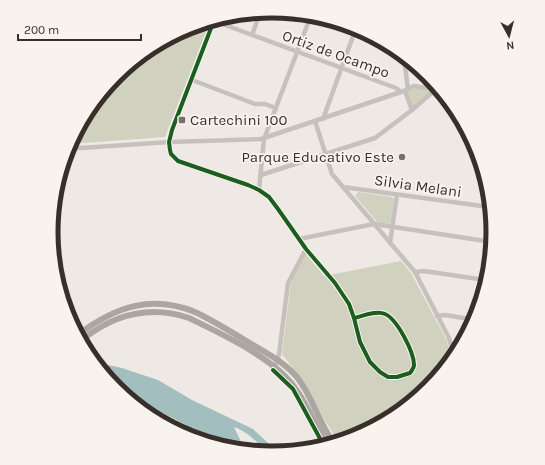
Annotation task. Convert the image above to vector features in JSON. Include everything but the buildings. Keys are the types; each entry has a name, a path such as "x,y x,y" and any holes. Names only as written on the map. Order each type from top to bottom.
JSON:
{"main road":[{"path":"82,331 98,320 119,311 154,303 174,305 206,318 278,360 288,368 300,381 331,439"},
{"path":"85,337 101,326 117,319 142,312 168,312 189,318 249,350 275,367 296,388 325,441"}],"street":[{"path":"252,35 258,18"},
{"path":"259,190 264,139 309,21"},
{"name":"Ortiz de Ocampo","path":"219,25 405,90"},
{"path":"213,26 172,130 169,142 171,154 181,163 259,190 274,203 306,249 335,283 349,304 360,342 366,355 376,369 384,376 388,377 397,377 410,373 414,367 412,355 392,317 379,313 354,318"},
{"path":"323,119 354,34"},
{"path":"404,63 405,90 412,110"},
{"path":"192,80 255,104 265,104 276,108"},
{"path":"75,148 169,142 264,139 414,86 432,89"},
{"path":"261,175 375,138 435,92"},
{"path":"315,122 332,174 415,272 449,338 453,349"},
{"name":"Silvia Melani","path":"343,187 485,207"},
{"path":"390,243 397,195"},
{"path":"299,239 374,224 487,241"},
{"path":"275,367 278,360 288,283 306,249"},
{"path":"415,272 424,271 482,280"},
{"path":"437,316 445,315 469,319"}],"green space":[{"path":"207,28 165,137 77,143 94,113 102,102 131,71 153,54 165,47 190,34"},
{"path":"415,88 433,90 413,108 407,91"},
{"path":"358,192 392,197 394,199 391,222 389,224 378,223 355,196"},
{"path":"305,253 324,276 401,261 411,273 447,341 450,353 434,374 403,403 367,425 336,438 305,384 282,354 291,281"}],"water":[{"path":"103,364 122,368 158,380 192,400 253,429 272,447 262,447 248,434 234,427 242,445 204,436 196,433 186,425 141,403 131,394"}],"cycle path":[{"path":"212,27 172,130 169,142 171,154 178,161 248,185 269,197 306,249 335,283 349,304 354,318"},
{"path":"378,313 385,314 390,317 404,336 411,352 414,365 410,373 397,377 388,377 380,372 370,362 360,342 354,318 378,313"},
{"path":"273,370 293,389 322,441"}],"place":[{"name":"Cartechini 100","path":"182,120"},
{"name":"Parque Educativo Este","path":"402,157"}]}
